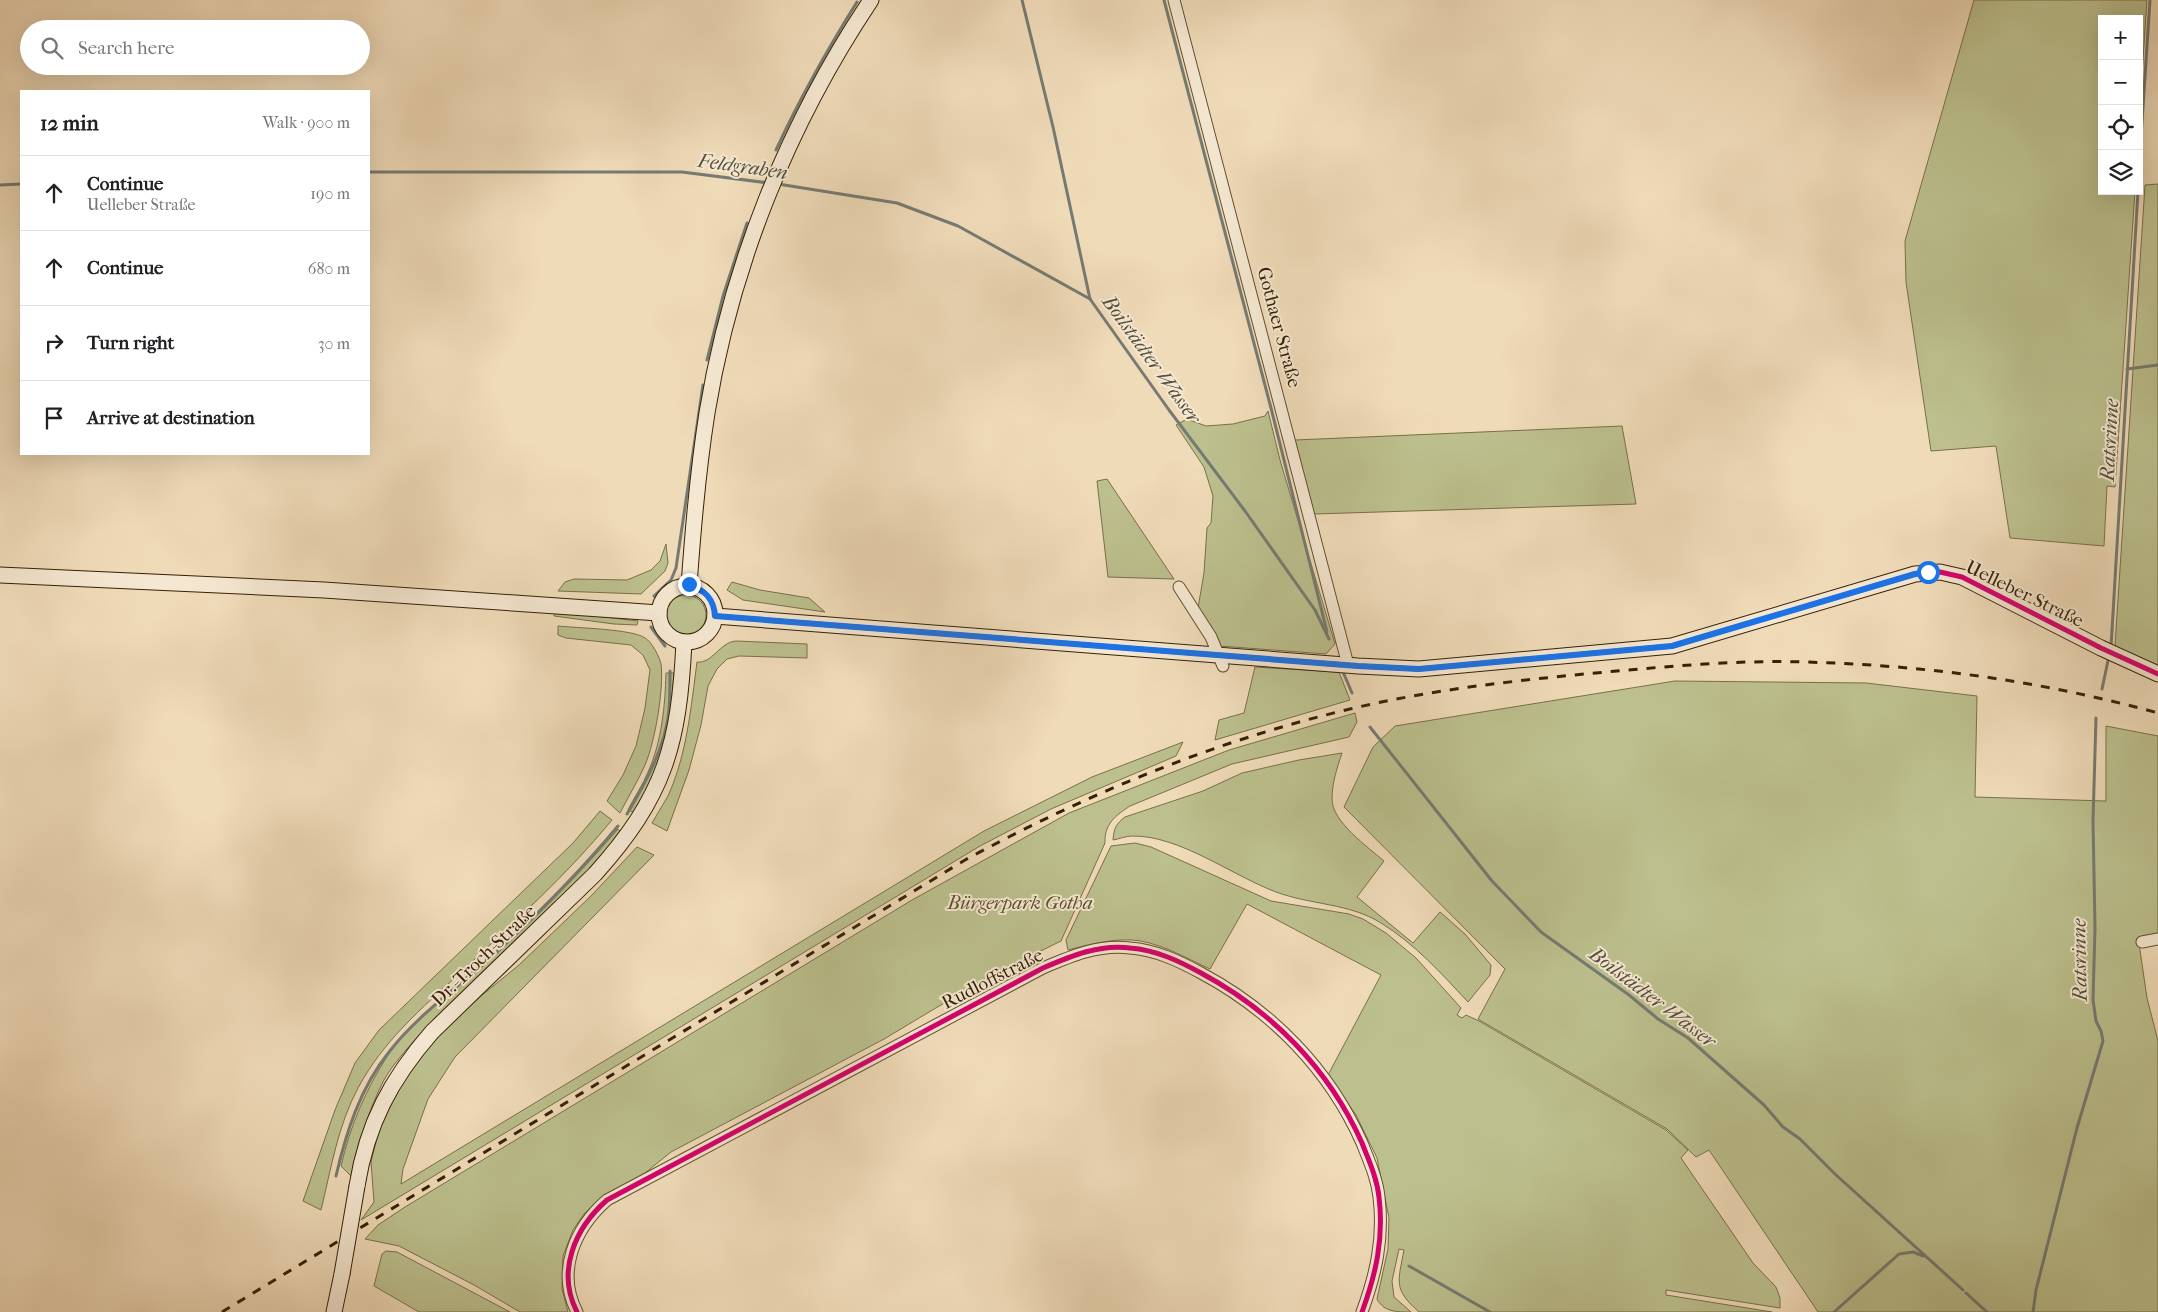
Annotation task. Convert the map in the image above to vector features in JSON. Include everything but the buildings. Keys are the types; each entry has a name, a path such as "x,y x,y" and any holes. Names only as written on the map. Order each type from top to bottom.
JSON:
{"street":[{"path":"689,586 696,494 715,374 741,271 779,168 822,79 871,0"},
{"name":"Gothaer Straße","path":"1174,0 1348,665"},
{"name":"Uelleber Straße","path":"715,616 1220,660 1419,669 1672,646 1915,574 1940,572 1951,573 1977,584 2112,654 2158,674"},
{"path":"0,575 324,590 659,613"},
{"path":"689,586 699,589 708,596 715,616 712,627 705,636 695,641 684,642 672,638 666,633 661,626 659,613 662,600 668,593 680,587 689,586"},
{"path":"1179,587 1211,637 1220,660"},
{"name":"Dr.-Troch-Straße","path":"334,1312 367,1142 378,1111 392,1084 411,1056 432,1032 595,874 614,852 644,810 655,790 672,745 682,693 684,642"},
{"path":"2142,942 2158,939"},
{"name":"Rudloffstraße","path":"577,1312 573,1305 569,1278 575,1240 585,1223 607,1200 1043,968 1085,952 1118,947 1142,949 1172,958 1223,984 1244,998 1296,1044 1337,1097 1352,1122 1371,1165 1379,1195 1381,1215 1380,1249 1376,1269 1362,1312"}],"green space":[{"path":"1974,0 2147,0 2143,60 2143,15 2098,15 2098,195 2135,195 2115,487 2107,486 2104,546 2010,538 1996,446 1931,451 1906,282 1905,241"},
{"path":"2158,184 2158,665 2115,646 2145,185"},
{"path":"1268,411 1280,460 1335,644 1326,654 1220,646 1198,608 1204,573 1207,528 1211,523 1213,496 1204,467 1176,425 1187,419 1206,426 1233,424 1265,416"},
{"path":"1622,426 1636,504 1314,514 1295,440"},
{"path":"1107,479 1174,579 1108,577 1097,481"},
{"path":"666,544 668,563 665,571 641,594 558,591 565,582 574,579 627,580 651,570 660,561"},
{"path":"732,582 760,590 809,598 825,612 743,600 727,590"},
{"path":"690,595 697,598 703,604 706,615 705,623 697,632 690,635 682,635 675,632 667,623 666,611 669,604 678,596"},
{"path":"554,611 638,621 637,625 614,624 554,616"},
{"path":"558,626 617,631 639,635 650,643 661,664 660,701 649,755 620,813 607,801 623,775 636,746 645,708 650,670 643,655 631,645 566,638 558,635"},
{"path":"736,641 807,644 807,658 739,656 727,659 717,669 708,686 701,725 689,770 667,831 652,823 668,796 680,764 697,662 707,660 725,645"},
{"path":"1255,667 1339,672 1350,700 1215,740 1219,720 1244,713"},
{"path":"666,673 674,673 670,720 657,769 635,813 628,810 646,777 660,736 664,711"},
{"path":"1675,681 1866,683 1977,696 1975,797 2106,801 2106,726 2158,736 2158,934 2138,937 2147,998 2158,1041 2158,1312 1818,1312 1709,1150 1696,1157 1667,1129 1478,1019 1505,969 1344,807 1373,747 1395,726"},
{"name":"Bürgerpark Gotha","path":"1355,713 1357,722 1349,737 1232,764 1130,806 1120,813 1109,825 1105,836 1105,843 1061,941 986,978 884,1039 671,1152 645,1173 597,1201 584,1214 573,1230 563,1256 562,1289 568,1312 520,1312 474,1285 399,1246 365,1239 378,1225 405,1207 912,900 1069,813 1229,750"},
{"path":"1183,742 1176,756 1051,809 980,846 361,1220 374,1202 371,1162 380,1126 398,1089 419,1056 476,1000 519,965 591,896 637,847 654,855 455,1057 428,1099 403,1169 401,1184 984,831 1092,777"},
{"path":"1342,753 1333,787 1332,799 1334,808 1344,825 1384,861 1357,897 1413,943 1440,912 1465,934 1491,965 1490,975 1468,1002 1438,970 1405,940 1369,916 1276,892 1187,849 1168,842 1150,837 1132,836 1113,840 1116,827 1125,817 1203,791 1242,773 1299,760"},
{"path":"600,811 612,820 594,841 539,899 418,1012 379,1055 358,1088 345,1117 321,1210 303,1201 335,1110 355,1063 379,1030 573,843"},
{"path":"618,829 620,831 597,863 420,1034 396,1062 384,1080 373,1103 351,1176 341,1166 349,1137 373,1081 397,1043 419,1020 482,967 535,917"},
{"path":"1135,843 1151,847 1271,901 1349,914 1363,919 1386,933 1416,958 1461,1008 1457,1015 1462,1018 1466,1015 1479,1021 1666,1130 1688,1150 1681,1158 1753,1263 1776,1287 1780,1298 1780,1308 1666,1290 1666,1295 1772,1312 1419,1312 1401,1291 1399,1278 1404,1250 1399,1249 1392,1281 1394,1297 1411,1312 1395,1311 1383,1307 1377,1299 1388,1249 1389,1218 1377,1158 1356,1115 1328,1075 1381,975 1247,904 1210,969 1168,949 1141,941 1095,943 1068,950 1066,940 1111,846"},
{"path":"386,1251 397,1252 510,1312 419,1312 374,1286 382,1254"}],"waterway":[{"name":"Boilstädter Wasser","path":"1022,0 1053,127 1090,299 1315,610 1329,639"},
{"path":"1164,0 1271,408 1327,632"},
{"name":"Ratsrinne","path":"2140,150 2150,0"},
{"path":"776,150 814,75 857,2"},
{"name":"Feldgraben","path":"370,172 682,172 769,183"},
{"name":"Feldgraben","path":"0,185 20,184"},
{"name":"Feldgraben","path":"778,184 897,203 958,226 1090,299"},
{"name":"Ratsrinne","path":"2111,647 2138,195"},
{"path":"707,360 723,296 747,223"},
{"path":"2127,369 2158,365"},
{"path":"654,596 671,580 676,568 703,385"},
{"path":"651,627 665,646"},
{"name":"Ratsrinne","path":"2102,689 2109,656"},
{"path":"627,814 654,764 664,737 669,710 670,671"},
{"name":"Boilstädter Wasser","path":"1343,672 1352,693"},
{"name":"Ratsrinne","path":"2033,1312 2036,1290 2077,1128 2103,1041 2096,1021 2093,1000 2095,928 2093,821 2096,718"},
{"name":"Boilstädter Wasser","path":"1370,727 1492,881 1541,932 1629,995 1658,1019 1688,1038 1764,1105 1783,1127 1800,1139 1835,1174 1963,1290"},
{"path":"336,1176 355,1111 370,1081 389,1052 411,1027 541,910 588,861 618,826"},
{"path":"1834,1312 1899,1254 1913,1252 1923,1256"},
{"path":"1409,1266 1490,1312"},
{"name":"Boilstädter Wasser","path":"1966,1293 1987,1312"}],"railway":[{"path":"222,1312 965,860 1058,813 1105,792 1201,753 1250,737 1350,709 1445,691 1606,672 1754,662 1849,664 1938,671 2071,692 2158,713"}],"cycle path":[{"path":"715,616 1358,666 1419,669 1672,646 1915,574 1940,572 1962,577 2101,648 2158,674"},
{"path":"577,1312 571,1297 568,1281 572,1251 586,1224 607,1200 1043,968 1085,952 1119,947 1149,951 1176,960 1227,988 1251,1005 1296,1044 1333,1091 1349,1116 1362,1143 1375,1176 1379,1197 1380,1241 1378,1256 1362,1312"}],"route":[{"path":"689,584 689,586 699,589 708,596 715,611 715,616 1358,666 1419,669 1672,646 1915,574 1928,572"}]}
